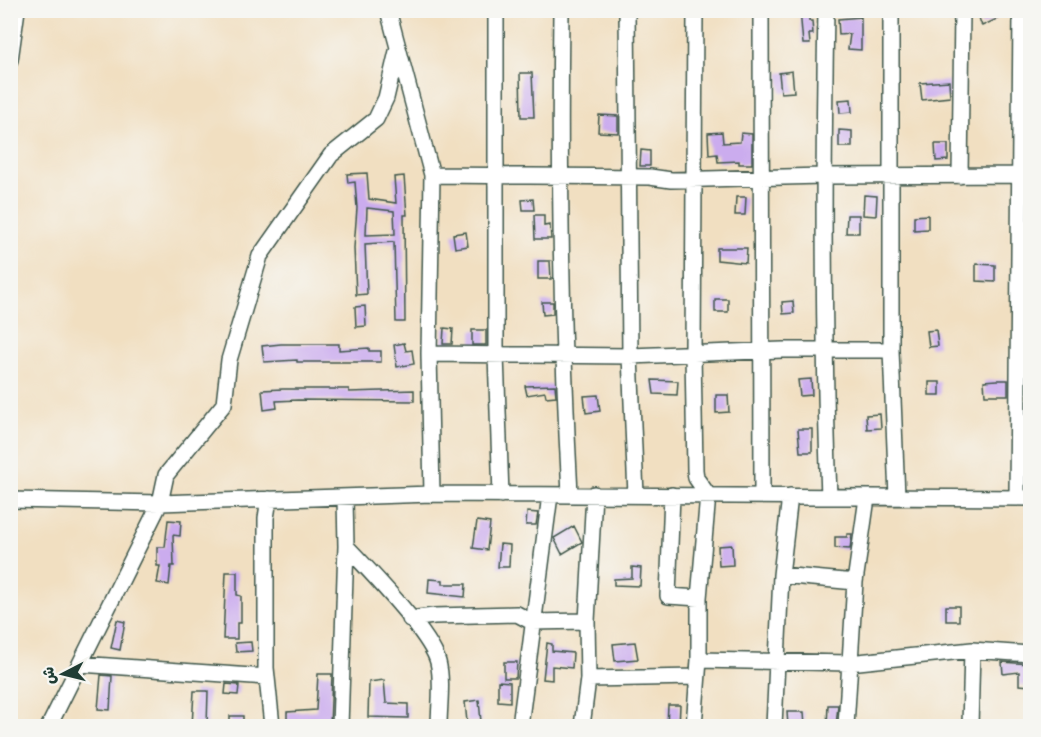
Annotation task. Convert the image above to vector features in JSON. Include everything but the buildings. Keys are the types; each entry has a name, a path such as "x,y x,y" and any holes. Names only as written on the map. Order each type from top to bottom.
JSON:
{"street":[{"path":"10,60 18,10"},
{"path":"388,10 432,175 429,354 432,494"},
{"path":"496,10 496,355 501,495"},
{"path":"561,10 559,176 562,356 570,494"},
{"path":"627,10 630,356 636,495"},
{"path":"694,726 699,660 699,598 708,495 696,478 693,353 696,178 695,10"},
{"path":"760,10 762,495"},
{"path":"826,10 823,176 824,350 829,497"},
{"path":"891,10 889,176 891,350 897,497"},
{"path":"960,176 962,10"},
{"path":"10,500 160,503 432,494 1024,498 1024,175 1021,10"},
{"path":"49,726 160,503 166,475 224,404 229,360 260,256 331,155 376,120 386,98 398,47"},
{"path":"432,175 630,177 671,180 823,176 1024,175"},
{"path":"429,354 630,356 891,350"},
{"path":"582,726 588,679 587,621 594,494"},
{"path":"519,726 550,495"},
{"path":"672,495 668,596 699,598"},
{"path":"774,726 781,575 790,496"},
{"path":"340,726 346,546 345,498"},
{"path":"846,726 855,582 867,498"},
{"path":"268,500 266,518 267,677 272,726"},
{"path":"346,546 410,619 432,648 438,661 439,726"},
{"path":"781,575 855,582"},
{"path":"410,619 434,616 518,614 532,622 587,621"},
{"path":"699,660 849,663 972,650 1030,654"},
{"path":"970,726 972,650"},
{"path":"80,664 267,677"},
{"path":"588,679 697,677"}]}
